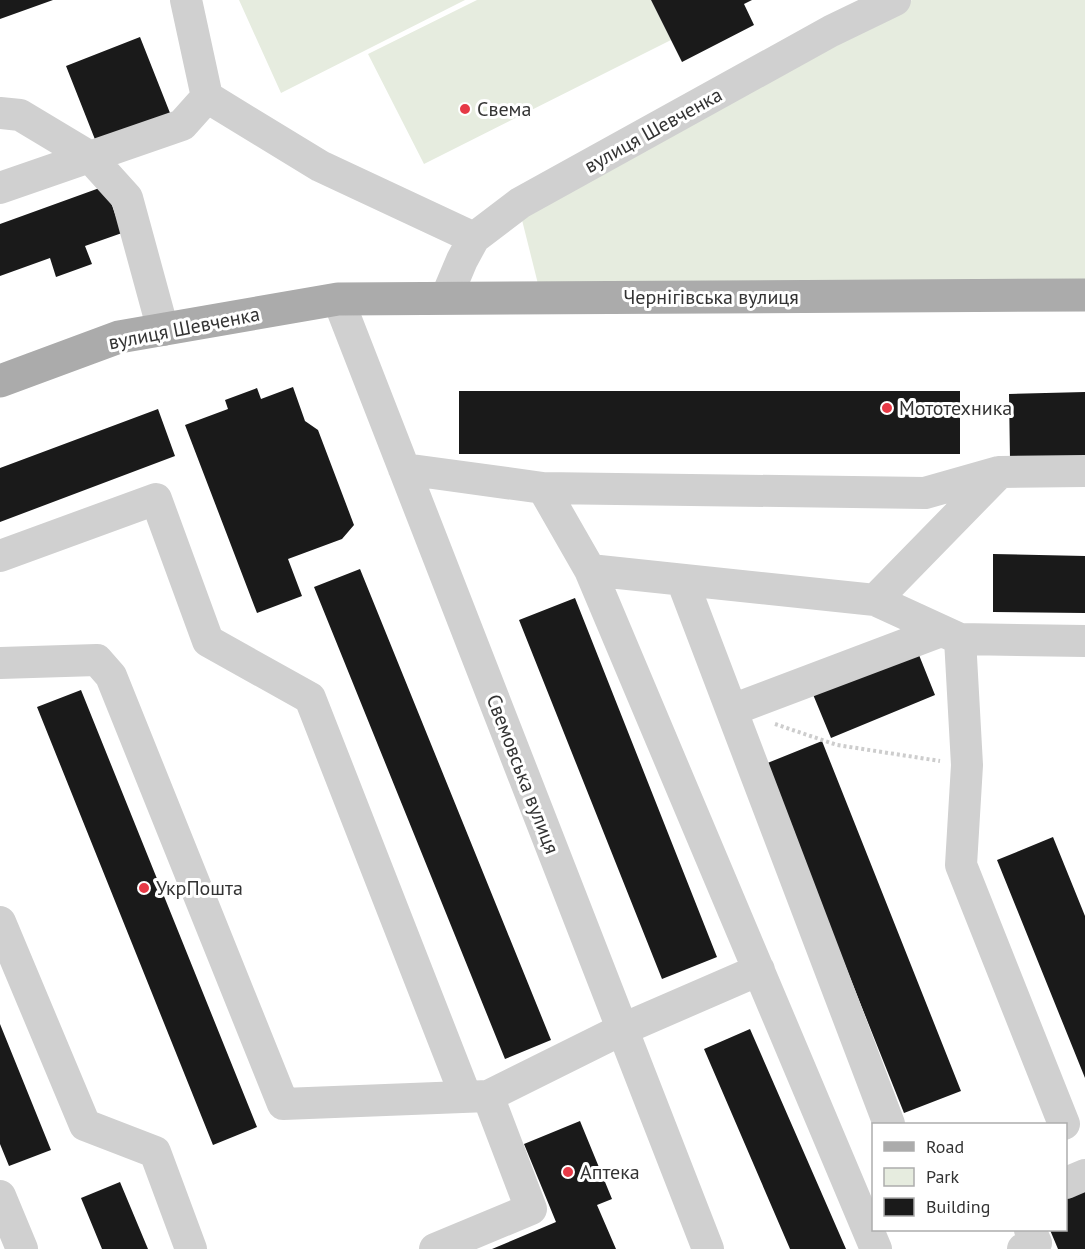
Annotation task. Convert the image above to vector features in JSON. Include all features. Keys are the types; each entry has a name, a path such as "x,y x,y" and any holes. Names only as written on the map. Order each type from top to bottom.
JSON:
{"main road":[{"name":"Чернігівська вулиця","path":"338,299 1085,295"},
{"name":"вулиця Шевченка","path":"0,381 119,337 338,299"}],"street":[{"path":"186,0 207,97 320,166 474,238"},
{"name":"вулиця Шевченка","path":"446,298 474,238 520,203 831,31 895,0"},
{"path":"0,188 182,124 207,97"},
{"path":"0,113 20,115 90,157 127,198 163,330"},
{"name":"Свемовська вулиця","path":"338,299 708,1249"},
{"path":"404,469 543,488 925,493 1000,472 1085,471"},
{"path":"875,600 1000,472"},
{"path":"543,488 590,570 759,970 862,1182 872,1230"},
{"path":"0,556 156,499 208,641 310,698 477,1097 531,1209 435,1249"},
{"path":"590,570 875,600 951,635"},
{"path":"682,580 888,1123"},
{"path":"951,635 968,765 961,865 1063,1123"},
{"path":"732,710 951,635 1085,641"},
{"path":"0,663 97,660 111,676 283,1104 477,1097 622,1029 759,970"},
{"path":"0,922 85,1125 155,1152 191,1249"},
{"path":"1067,1182 1085,1174"},
{"path":"0,1196 22,1249"},
{"path":"872,1231 876,1249"},
{"path":"1023,1249 1036,1243 1030,1231"}],"path":[{"path":"774,724 837,745 968,765"}],"green space":[{"path":"239,0 465,0 281,93"},
{"name":"Свема","path":"477,0 651,0 671,40 424,164 368,54"},
{"path":"912,0 1085,0 1085,285 539,288 520,212 873,19"}],"building":[{"path":"0,0 53,0 0,19"},
{"path":"651,0 752,0 744,4 754,25 682,62"},
{"path":"140,37 170,113 96,142 66,66"},
{"path":"105,186 122,233 85,246 92,264 56,277 50,258 0,276 0,224"},
{"path":"293,387 305,421 318,430 354,525 342,539 288,559 302,596 257,613 185,425 228,409 225,400 257,388 261,399"},
{"path":"459,391 960,391 960,454 459,454"},
{"path":"1085,392 1085,457 1010,459 1009,394"},
{"path":"158,409 175,456 0,522 0,468"},
{"path":"993,554 1085,556 1085,613 993,612"},
{"path":"360,569 551,1040 505,1059 314,587"},
{"path":"575,598 717,957 662,979 519,620"},
{"path":"917,650 935,695 831,738 812,692"},
{"path":"81,690 257,1127 213,1145 37,707"},
{"path":"822,741 961,1091 904,1113 765,764"},
{"path":"1053,837 1085,916 1085,1078 997,860"},
{"path":"0,1024 51,1150 9,1166 0,1144"},
{"path":"750,1029 846,1249 790,1249 704,1049"},
{"name":"Аптека","path":"580,1121 612,1199 597,1205 616,1249 492,1249 556,1222 524,1144"},
{"path":"120,1182 148,1249 102,1249 81,1198"},
{"path":"1085,1186 1085,1249 1058,1249 1050,1231 1067,1231 1067,1194"}],"place":[{"name":"Свема","path":"465,109"},
{"name":"Мототехника","path":"887,408"},
{"name":"УкрПошта","path":"144,888"},
{"name":"Аптека","path":"568,1172"}]}
